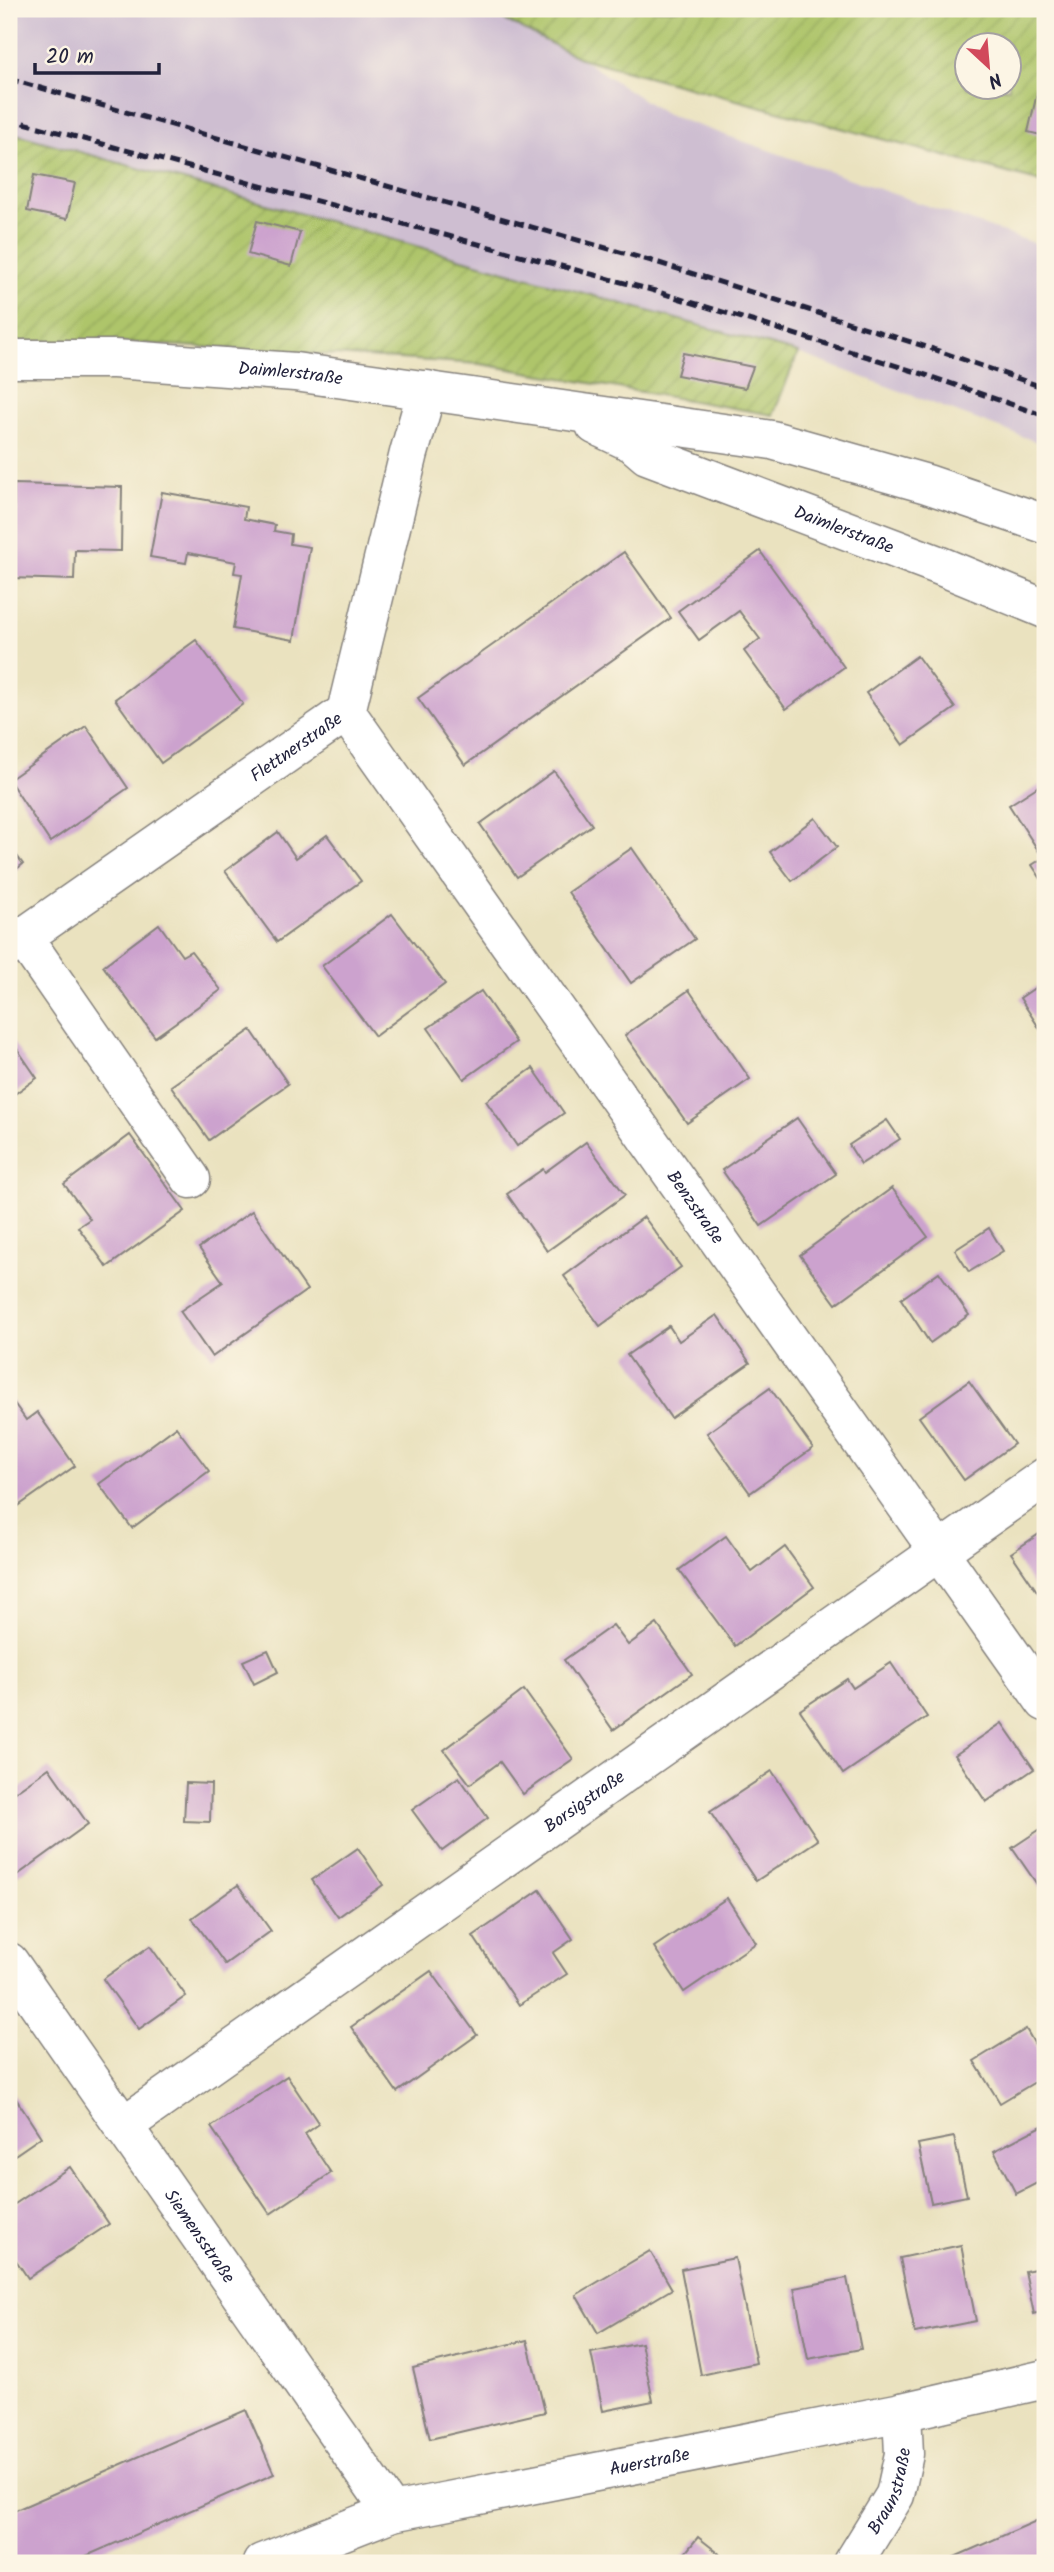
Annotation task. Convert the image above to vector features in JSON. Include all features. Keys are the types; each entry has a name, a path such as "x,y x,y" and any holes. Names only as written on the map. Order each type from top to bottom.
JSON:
{"street":[{"name":"Daimlerstraße","path":"9,359 114,359 295,372 772,440 927,484 1045,524"},
{"name":"Flettnerstraße","path":"16,942 346,712 427,390"},
{"name":"Daimlerstraße","path":"568,411 633,443 647,455 938,565 1045,609"},
{"name":"Benzstraße","path":"346,712 1045,1702"},
{"path":"16,942 191,1179"},
{"name":"Borsigstraße","path":"123,2126 1045,1477"},
{"name":"Siemensstraße","path":"9,1962 392,2512"},
{"name":"Auerstraße","path":"262,2563 392,2512 902,2412 1045,2379"},
{"name":"Braunstraße","path":"853,2563 895,2495 904,2454 902,2412"}],"shaded area":[{"path":"9,9 482,9 580,58 665,114 1045,247 1045,445 798,353 9,132"}],"green space":[{"path":"482,9 1045,9 1045,183 580,58"},
{"path":"9,132 798,353 773,415 481,364 134,343 9,342"}],"building":[{"path":"1038,89 1045,91 1045,136 1028,132"},
{"path":"34,175 75,183 67,219 27,211"},
{"path":"257,221 300,232 291,266 248,254"},
{"path":"683,353 753,367 745,388 677,375"},
{"path":"14,484 122,487 121,551 75,550 74,580 11,578"},
{"path":"162,492 246,507 244,519 275,525 274,531 291,534 290,544 310,547 294,640 233,629 242,574 234,573 236,562 188,553 186,563 150,557"},
{"path":"760,551 844,667 786,709 744,651 760,639 739,611 699,640 678,611"},
{"path":"624,552 671,618 465,765 418,698"},
{"path":"196,640 243,704 161,763 115,699"},
{"path":"917,656 955,708 903,745 866,693"},
{"path":"86,726 128,788 50,842 9,780"},
{"path":"554,771 592,825 517,877 480,824"},
{"path":"1045,782 1045,885 1032,865 1043,858 1009,805"},
{"path":"815,818 837,847 792,881 770,852"},
{"path":"278,832 296,858 327,835 361,881 277,942 225,871"},
{"path":"9,845 23,864 9,875"},
{"path":"632,848 695,939 631,983 568,892"},
{"path":"392,914 445,984 375,1036 322,966"},
{"path":"159,924 182,956 191,951 221,990 155,1037 103,966"},
{"path":"1045,981 1045,1037 1020,998"},
{"path":"689,990 750,1079 687,1123 625,1035"},
{"path":"481,991 516,1042 464,1079 428,1028"},
{"path":"251,1030 288,1084 209,1140 171,1086"},
{"path":"9,1037 37,1078 9,1098"},
{"path":"533,1068 564,1113 517,1146 486,1101"},
{"path":"797,1118 836,1174 761,1226 722,1170"},
{"path":"887,1120 900,1139 861,1164 849,1145"},
{"path":"130,1135 185,1211 107,1267 78,1227 90,1219 64,1184"},
{"path":"586,1142 625,1195 547,1251 507,1194 543,1169 545,1172"},
{"path":"892,1188 928,1237 836,1304 800,1255"},
{"path":"252,1211 307,1290 212,1357 180,1311 223,1282 199,1248"},
{"path":"644,1217 681,1267 600,1326 564,1276"},
{"path":"989,1228 1003,1251 969,1272 955,1250"},
{"path":"939,1272 969,1315 930,1343 901,1299"},
{"path":"717,1315 750,1363 671,1418 627,1355 669,1326 679,1341"},
{"path":"969,1381 1014,1444 964,1480 919,1417"},
{"path":"770,1388 813,1448 750,1493 707,1433"},
{"path":"9,1396 26,1420 37,1412 75,1466 14,1509 9,1502"},
{"path":"176,1427 209,1471 132,1528 99,1484"},
{"path":"1045,1530 1045,1603 1011,1553"},
{"path":"726,1536 752,1572 785,1547 814,1587 735,1646 679,1570"},
{"path":"657,1624 692,1674 613,1730 564,1660 613,1625 628,1645"},
{"path":"268,1650 278,1672 254,1684 243,1661"},
{"path":"891,1663 927,1717 843,1774 800,1710 847,1679 853,1688"},
{"path":"524,1690 573,1759 523,1794 500,1762 470,1784 444,1750"},
{"path":"1002,1723 1034,1769 986,1802 955,1755"},
{"path":"49,1768 88,1824 16,1876 9,1866 9,1796"},
{"path":"772,1771 818,1840 756,1881 710,1812"},
{"path":"459,1777 488,1818 442,1851 412,1810"},
{"path":"186,1783 211,1784 210,1822 184,1821"},
{"path":"1045,1826 1045,1887 1041,1890 1012,1848"},
{"path":"358,1848 383,1885 338,1917 312,1880"},
{"path":"238,1885 271,1931 225,1964 192,1918"},
{"path":"540,1890 573,1939 553,1953 567,1974 519,2005 473,1936"},
{"path":"727,1898 756,1943 684,1992 654,1947"},
{"path":"150,1946 186,1996 139,2029 103,1979"},
{"path":"431,1971 477,2035 397,2092 351,2027"},
{"path":"1026,2029 1045,2062 1045,2076 1000,2103 974,2061"},
{"path":"287,2076 319,2124 305,2134 331,2173 270,2214 211,2127"},
{"path":"9,2088 41,2137 9,2159"},
{"path":"1042,2126 1045,2133 1045,2179 1016,2194 994,2151"},
{"path":"954,2137 967,2196 931,2203 918,2144"},
{"path":"70,2167 109,2224 28,2278 9,2250 9,2208"},
{"path":"961,2245 976,2321 915,2333 900,2258"},
{"path":"650,2251 672,2289 598,2333 576,2295"},
{"path":"735,2258 756,2363 701,2375 681,2269"},
{"path":"1045,2267 1045,2311 1034,2314 1025,2271"},
{"path":"847,2278 861,2349 808,2359 794,2288"},
{"path":"527,2340 545,2412 430,2439 413,2368"},
{"path":"641,2343 653,2401 603,2411 591,2353"},
{"path":"246,2410 274,2474 70,2563 9,2563 9,2513"},
{"path":"1045,2517 1045,2563 941,2563"},
{"path":"698,2537 731,2563 677,2563"}],"railway":[{"path":"9,79 659,263 933,349 1045,388"},
{"path":"9,119 655,291 923,374 1045,416"}]}
